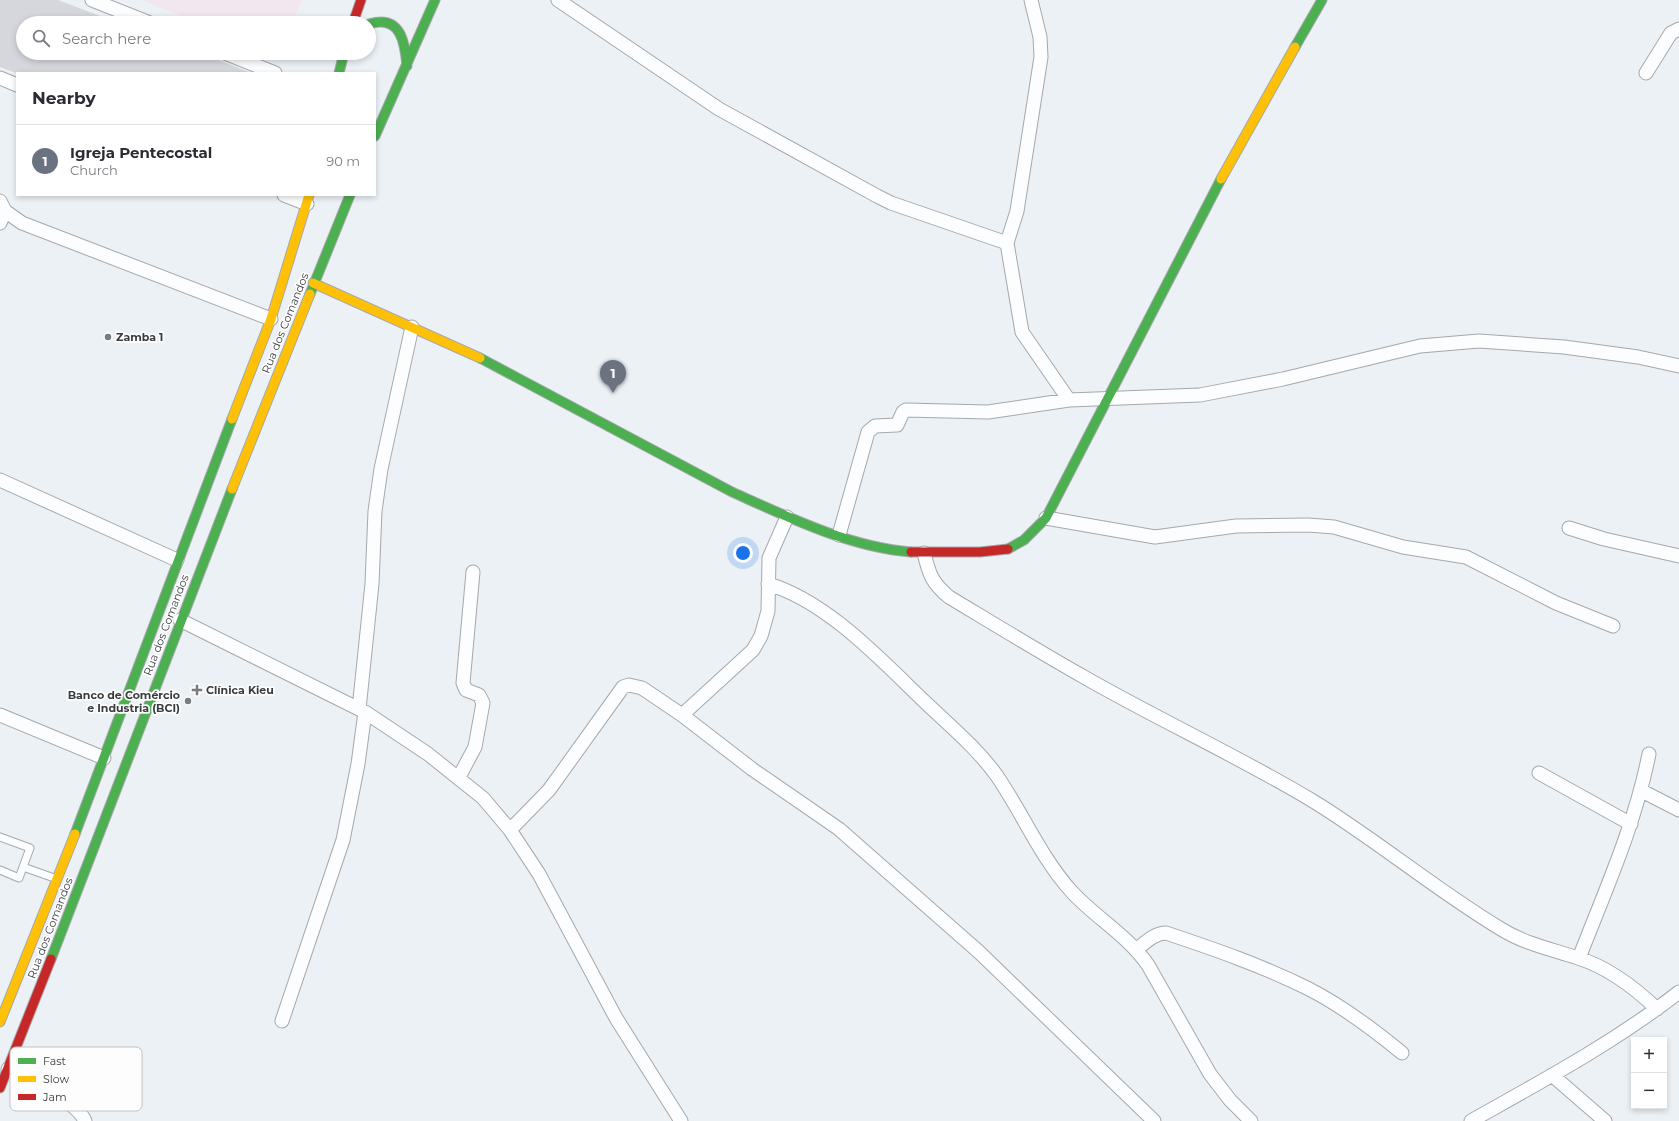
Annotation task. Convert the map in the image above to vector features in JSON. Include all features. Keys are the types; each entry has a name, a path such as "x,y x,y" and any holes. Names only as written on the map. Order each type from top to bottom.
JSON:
{"main road":[{"path":"355,16 361,0"},
{"path":"376,134 435,0"},
{"path":"313,283 490,362 704,478 787,517 839,535 876,546 900,551 924,553 1002,552 1017,546 1033,536 1046,518 1233,154 1322,0"},
{"path":"376,22 385,22 402,34 405,45 407,66"},
{"path":"339,72 342,60"},
{"name":"Rua dos Comandos","path":"17,1047 68,917 180,620 313,283 350,196"},
{"name":"Rua dos Comandos","path":"0,1022 58,880 177,560 271,319 308,200"},
{"name":"Rua dos Comandos","path":"0,1088 10,1064"}],"street":[{"path":"92,0 132,16"},
{"path":"558,0 719,109 877,196 897,205 1007,243"},
{"path":"1031,0 1040,37 1041,57 1017,211 1007,243 1022,332 1069,400"},
{"path":"1646,73 1671,33 1679,29"},
{"path":"242,60 272,72"},
{"path":"0,78 16,85"},
{"path":"289,196 308,200"},
{"path":"2,211 22,223 271,319"},
{"path":"282,1021 343,840 358,764 372,584 375,512 381,470 412,327"},
{"path":"839,535 868,432 872,428 897,425 903,412 906,410 988,412 1069,400 1200,395 1283,378 1420,346 1479,341 1564,347 1638,357 1679,366"},
{"path":"0,480 177,560"},
{"path":"682,715 753,650 758,643 768,611 769,558 787,517"},
{"path":"1046,518 1155,537 1236,526 1308,525 1334,527 1403,547 1466,556 1556,603 1613,626"},
{"path":"1569,528 1604,539 1679,556"},
{"path":"924,553 930,576 935,584 949,597 1084,678 1217,747 1314,802 1398,859 1458,903 1504,931 1546,950 1579,958 1636,989 1657,1009"},
{"path":"459,777 475,747 483,703 479,695 466,690 463,683 473,572"},
{"path":"768,584 783,588 810,602 828,614 874,654 952,728 996,775 1052,867 1073,892 1137,949 1148,965 1210,1074 1230,1100 1250,1121"},
{"path":"180,620 362,710 428,754 459,777 483,798 510,830 539,874 616,1018 681,1121"},
{"path":"510,830 549,790 624,687 629,685 642,688 682,715 752,769 839,829 979,952 1154,1121"},
{"path":"0,715 104,758"},
{"path":"1579,958 1631,824 1642,791 1649,754"},
{"path":"1539,773 1631,824"},
{"path":"1642,791 1679,810"},
{"path":"1137,949 1154,936 1160,933 1166,933 1244,960 1310,989 1353,1016 1402,1053"},
{"path":"1471,1121 1552,1075 1657,1009 1679,992"},
{"path":"1552,1075 1605,1121"},
{"path":"79,1111 85,1121"}],"lane":[{"path":"0,836 30,848 19,878 0,870"},
{"path":"23,867 58,880"}],"shaded area":[{"path":"142,0 302,0 295,16 181,16"}],"building":[{"path":"0,0 58,0 100,16 16,16 16,60 218,60 248,72 16,73 0,67"}],"traffic: fast":[{"path":"376,134 435,0"},
{"path":"1295,47 1322,0"},
{"path":"376,23 388,23 395,27 403,40 407,66"},
{"path":"339,72 342,60"},
{"path":"1008,549 1024,540 1046,518 1221,179"},
{"path":"310,294 350,196"},
{"path":"480,358 732,492 819,530 865,544 911,552"},
{"path":"75,834 232,419"},
{"path":"51,959 232,489"}],"traffic: slow":[{"path":"1221,179 1295,47"},
{"path":"232,419 271,319 309,196"},
{"path":"313,283 480,358"},
{"path":"232,489 310,294"},
{"path":"0,1022 75,834"}],"traffic: jam":[{"path":"355,16 361,0"},
{"path":"911,552 980,552 1008,549"},
{"path":"16,1047 51,959"},
{"path":"0,1088 10,1063"}],"place":[{"name":"Zamba 1","path":"108,337"},
{"name":"Igreja Pentecostal","path":"613,393"},
{"name":"Clínica Kieu","path":"197,690"},
{"name":"Banco de Comércio e Industria (BCI)","path":"188,701"}]}
